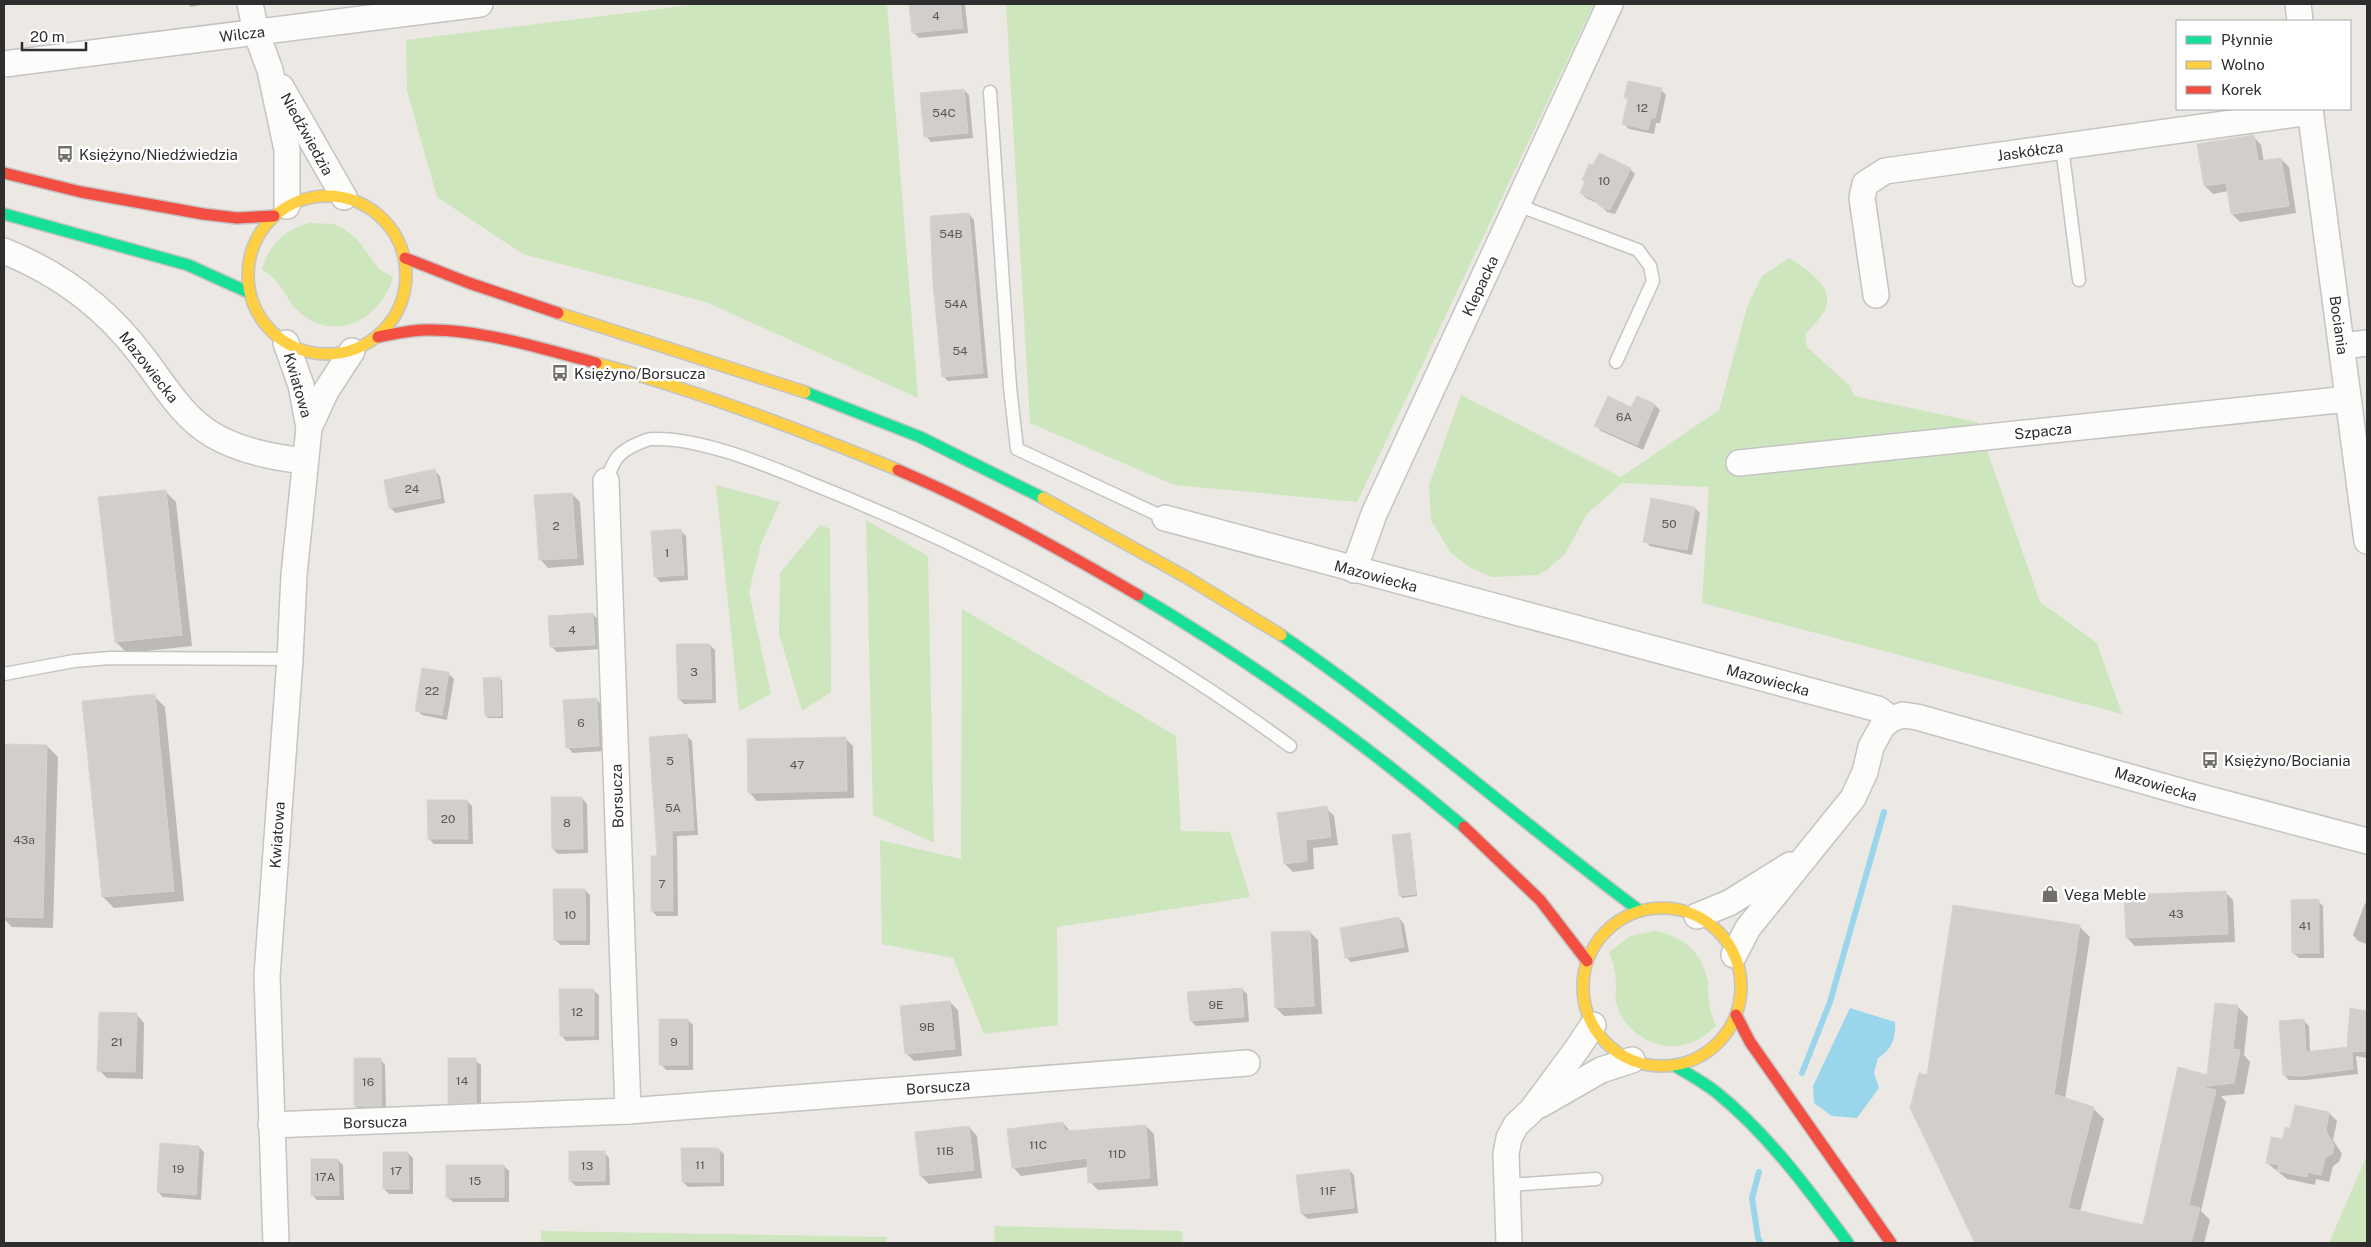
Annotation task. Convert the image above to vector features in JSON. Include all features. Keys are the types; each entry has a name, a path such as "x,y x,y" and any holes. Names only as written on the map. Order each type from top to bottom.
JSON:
{"main road":[{"path":"4,173 81,192 195,213 237,218 281,211 315,197 344,197 372,209 393,230 405,258 407,280 403,301 392,321 378,337"},
{"path":"281,211 260,232 252,251 248,272 250,293 263,322 286,343 318,354 352,351 378,337 420,330 468,333 546,349 664,382 767,417 913,477 1097,570 1181,620 1288,691 1436,802 1488,848 1546,907 1587,961"},
{"path":"4,214 188,265 250,293"},
{"path":"405,258 524,301 762,375 919,437 1050,500 1218,595 1320,662 1459,768 1546,840 1640,910"},
{"path":"1679,909 1697,916 1719,932 1734,956 1741,985 1736,1015 1728,1030 1718,1042 1705,1053 1690,1061 1674,1065 1652,1065 1632,1060 1609,1046 1593,1025 1583,993 1587,961 1595,944 1608,929 1623,918 1640,910 1679,909"},
{"path":"1736,1015 1750,1042 1891,1243"},
{"path":"1674,1065 1716,1092 1761,1137 1808,1189 1848,1243"}],"street":[{"name":"Niedźwiedzia","path":"250,4 256,32 270,70 287,150 281,211"},
{"name":"Wilcza","path":"4,64 480,4"},
{"name":"Klepacka","path":"1354,570 1374,514 1610,4"},
{"path":"2298,4 2300,20"},
{"name":"Niedźwiedzia","path":"270,70 344,197"},
{"name":"Jaskółcza","path":"1876,295 1862,198 1865,184 1886,171 2310,110"},
{"name":"Bociania","path":"2310,110 2367,541"},
{"name":"Mazowiecka","path":"4,251 26,260 61,279 91,302 118,326 186,413 212,435 270,456 304,461"},
{"name":"Kwiatowa","path":"286,343 301,385 309,428"},
{"path":"2342,346 2367,343"},
{"name":"Kwiatowa","path":"276,1243 267,976 290,659 294,575 304,461 309,428 326,391 352,351"},
{"name":"Szpacza","path":"1739,462 2348,399"},
{"name":"Borsucza","path":"606,481 628,1111"},
{"name":"Mazowiecka","path":"1165,518 1878,709 1891,719 1904,715 1917,717 2197,796 2367,841"},
{"path":"1734,956 1748,928 1805,855 1822,839 1853,798 1865,772 1871,746 1882,727 1891,719"},
{"path":"1697,916 1729,904 1805,855"},
{"path":"1509,1243 1506,1154 1509,1138 1516,1125 1531,1110 1593,1025"},
{"path":"1531,1110 1601,1070 1632,1060"},
{"name":"Borsucza","path":"271,1125 628,1111 1247,1063"}],"lane":[{"path":"990,92 1010,387 1017,449 1165,518"},
{"path":"2062,146 2079,280"},
{"path":"1517,205 1638,250 1650,266 1653,281 1616,362"},
{"path":"606,481 616,457 628,448 650,439 691,442 764,464 926,531 1004,571 1162,660 1290,746"},
{"path":"4,674 74,661 110,658 290,659"},
{"path":"1508,1185 1596,1179"}],"green space":[{"path":"700,4 887,4 918,398 706,302 523,254 437,197 407,91 406,40"},
{"path":"1006,4 1594,4 1357,502 1174,485 1030,423"},
{"path":"309,223 333,224 343,228 357,239 379,269 393,277 387,292 378,305 367,316 354,323 326,326 311,320 297,310 278,283 262,270 273,246 285,234"},
{"path":"1789,258 1816,278 1826,291 1826,307 1805,335 1807,347 1850,386 1854,396 1977,422 2040,602 2097,643 2122,714 1702,603 1709,487 1622,483 1587,514 1565,554 1538,575 1492,577 1469,567 1450,552 1431,520 1429,485 1461,395 1621,477 1719,410 1748,304 1762,276"},
{"path":"716,485 780,502 761,544 749,592 771,694 739,711"},
{"path":"866,520 928,556 934,843 873,815"},
{"path":"820,525 830,529 831,692 802,711 779,634 780,573"},
{"path":"962,609 1176,736 1181,831 1230,832 1250,897 1057,927 1058,1025 984,1034 953,958 882,944 880,840 961,859"},
{"path":"1655,931 1675,937 1691,948 1697,955 1706,973 1709,1000 1716,1026 1703,1037 1691,1043 1676,1046 1653,1043 1633,1031 1625,1022 1620,1012 1616,999 1615,972 1609,952 1630,936"},
{"path":"2367,1155 2367,1243 2329,1243"},
{"path":"994,1226 1182,1231 1183,1243 995,1243"},
{"path":"541,1231 887,1237 886,1243 541,1243"}],"water":[{"path":"1850,1008 1895,1022 1895,1033 1892,1043 1887,1051 1878,1058 1874,1073 1879,1088 1857,1118 1832,1116 1814,1103 1813,1086"}],"building":[{"path":"909,4 960,4 963,28 912,33"},
{"path":"1628,81 1662,88 1655,118 1651,118 1648,130 1622,124 1628,98 1624,98"},
{"path":"964,89 968,133 924,137 920,93"},
{"path":"2254,135 2258,161 2281,158 2289,206 2231,214 2226,183 2204,186 2197,144"},
{"path":"1599,153 1631,168 1610,210 1601,207 1594,200 1580,193 1585,181 1582,180 1589,164 1593,165"},
{"path":"969,213 983,373 942,377 933,283 930,216"},
{"path":"1608,396 1631,407 1637,396 1655,404 1637,445 1594,426"},
{"path":"435,469 441,498 389,508 384,480"},
{"path":"166,490 182,635 115,642 98,497"},
{"path":"572,493 577,558 539,560 534,495"},
{"path":"1651,498 1695,507 1687,550 1643,542"},
{"path":"681,529 684,575 654,577 651,531"},
{"path":"593,613 595,645 550,647 548,616"},
{"path":"676,644 710,644 712,699 678,699"},
{"path":"422,668 449,672 442,715 415,711"},
{"path":"500,677 501,716 485,716 483,678"},
{"path":"155,694 174,891 102,897 82,701"},
{"path":"597,698 599,746 566,748 563,700"},
{"path":"687,734 694,830 672,831 673,911 651,911 651,856 657,856 649,737"},
{"path":"846,737 847,791 748,793 747,739"},
{"path":"4,744 47,745 43,918 4,917"},
{"path":"551,797 582,797 583,849 552,849"},
{"path":"427,800 467,800 468,839 428,839"},
{"path":"1327,806 1331,837 1306,840 1307,861 1284,864 1277,813"},
{"path":"1410,833 1416,894 1399,896 1392,835"},
{"path":"553,889 585,889 586,940 554,940"},
{"path":"2226,891 2228,934 2126,938 2124,895"},
{"path":"2319,899 2319,953 2292,953 2291,900"},
{"path":"1953,905 2080,925 2054,1094 2094,1107 2068,1208 2143,1225 2178,1067 2207,1075 2215,1003 2238,1005 2233,1049 2240,1050 2234,1083 2201,1087 2216,1090 2189,1205 2200,1208 2191,1243 1975,1243 1910,1108 1919,1073 1927,1075"},
{"path":"1399,917 1404,947 1345,958 1340,928"},
{"path":"1310,931 1314,1006 1275,1008 1271,932"},
{"path":"1242,988 1244,1017 1190,1021 1187,992"},
{"path":"559,989 594,989 594,1036 560,1036"},
{"path":"950,1001 955,1049 905,1054 900,1006"},
{"path":"2350,1008 2367,1011 2367,1051 2352,1052 2353,1069 2301,1076 2283,1075 2279,1021 2304,1019 2306,1052 2347,1047"},
{"path":"99,1012 137,1013 135,1072 97,1071"},
{"path":"659,1019 688,1019 688,1065 659,1065"},
{"path":"354,1058 381,1058 381,1106 354,1106"},
{"path":"448,1058 476,1058 476,1103 448,1104"},
{"path":"2295,1105 2329,1112 2326,1131 2334,1145 2332,1154 2325,1158 2321,1175 2308,1172 2307,1177 2277,1171 2279,1165 2266,1163 2271,1137 2283,1139 2285,1127 2290,1128"},
{"path":"1063,1122 1065,1131 1146,1125 1150,1178 1088,1183 1087,1158 1012,1168 1007,1129"},
{"path":"969,1126 974,1170 920,1176 915,1132"},
{"path":"160,1143 199,1146 196,1195 157,1192"},
{"path":"681,1148 719,1148 720,1182 682,1182"},
{"path":"569,1151 605,1151 605,1181 569,1181"},
{"path":"383,1152 408,1152 409,1189 383,1189"},
{"path":"311,1159 338,1159 339,1195 311,1196"},
{"path":"446,1165 504,1165 504,1197 446,1198"},
{"path":"1349,1169 1354,1208 1301,1214 1296,1175"}],"waterway":[{"path":"1802,1073 1830,1002 1884,812"},
{"path":"1759,1172 1752,1198 1758,1238 1761,1243"}],"traffic: fast":[{"path":"4,214 188,265 250,293"},
{"path":"805,392 920,437 1043,498"},
{"path":"1138,595 1223,648 1306,704 1386,764 1464,827"},
{"path":"1281,635 1373,701 1640,911"},
{"path":"1674,1065 1716,1092 1753,1126 1787,1163 1848,1243"}],"traffic: slow":[{"path":"319,196 335,196 350,199 364,205 383,219 393,231 403,252 406,275 403,298 393,319 383,331 371,341 350,351 335,354 319,354 304,351 283,341 261,319 251,298 248,283 248,267 251,252 261,231 283,209 304,199 319,196"},
{"path":"558,313 805,392"},
{"path":"596,363 673,386 748,412 898,470"},
{"path":"1043,498 1186,577 1281,635"},
{"path":"1662,908 1692,914 1718,931 1735,957 1741,987 1735,1017 1718,1043 1692,1060 1662,1066 1632,1060 1606,1043 1589,1017 1583,987 1589,957 1606,931 1632,914 1662,908"}],"traffic: jam":[{"path":"4,173 81,192 203,214 237,218 274,216"},
{"path":"405,258 469,283 558,313"},
{"path":"378,337 421,330 468,333 512,341 596,363"},
{"path":"898,470 960,498 1020,529 1138,595"},
{"path":"1464,827 1540,900 1587,961"},
{"path":"1736,1015 1750,1042 1891,1243"}],"place":[{"name":"Księżyno/Niedźwiedzia","path":"65,154"},
{"name":"Księżyno/Borsucza","path":"560,373"},
{"name":"Księżyno/Bociania","path":"2210,760"},
{"name":"Vega Meble","path":"2050,894"}]}
